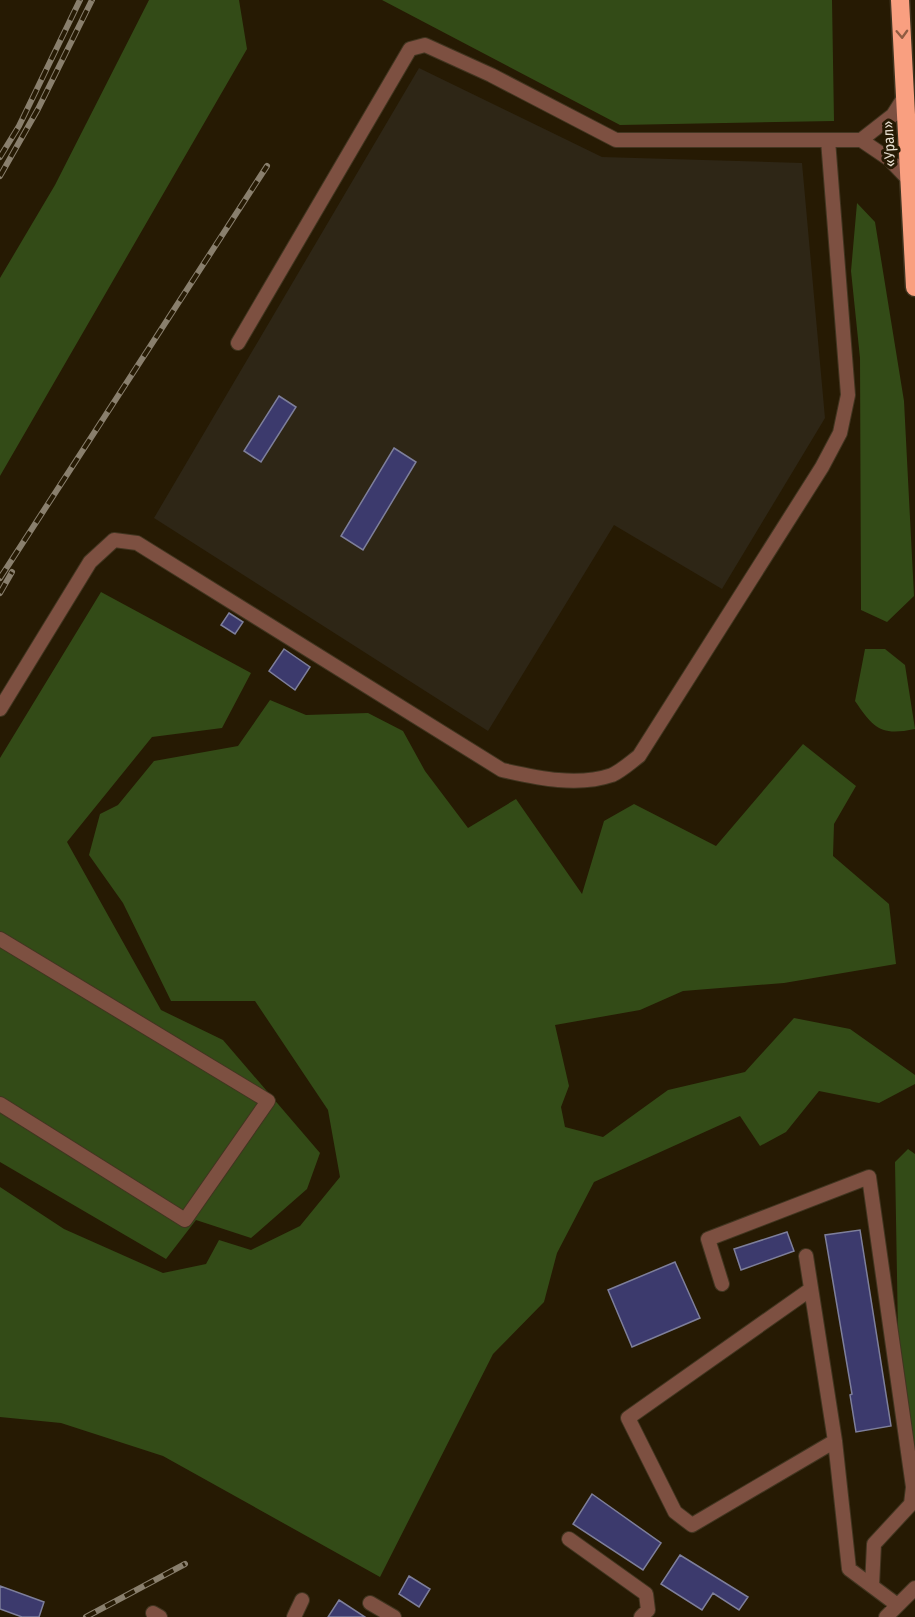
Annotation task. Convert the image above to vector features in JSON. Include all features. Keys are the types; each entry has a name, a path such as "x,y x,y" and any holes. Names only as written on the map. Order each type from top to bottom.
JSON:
{"highway":[{"name":"«Урал»","path":"900,0 915,287"}],"street":[{"path":"238,343 410,49 425,45 491,75 616,140 861,141 889,159 909,180"},
{"path":"861,141 893,115 905,96"},
{"path":"0,709 90,562 114,540 137,543 502,770 544,779 584,780 614,774 639,756 822,467 840,433 848,395 828,140"},
{"path":"0,939 268,1101 185,1220 0,1104"},
{"path":"722,1284 708,1239 869,1177 913,1487 910,1504 874,1544 872,1586"},
{"path":"806,1256 835,1441 849,1569 896,1604"},
{"path":"811,1289 628,1418 675,1512 692,1525 835,1441"},
{"path":"569,1539 646,1594 648,1610 641,1617"},
{"path":"886,1617 896,1604 915,1588"},
{"path":"294,1617 302,1600"},
{"path":"370,1603 394,1617"}],"shaded area":[{"path":"419,68 602,157 802,163 825,418 722,589 614,525 488,731 154,518"}],"green space":[{"path":"149,0 239,0 247,49 0,476 0,278 55,185"},
{"path":"382,0 832,0 834,121 620,125"},
{"path":"857,203 875,222 904,401 914,596 887,622 861,610 860,358 851,271"},
{"path":"101,592 251,673 222,728 152,737 67,842 161,1010 223,1040 320,1153 307,1189 251,1238 196,1220 166,1259 0,1162 0,758"},
{"path":"865,649 885,649 905,665 915,729 894,732 879,728 873,724 855,701"},
{"path":"270,700 306,715 368,713 403,731 425,771 468,828 516,799 582,894 604,821 634,804 716,846 803,744 856,786 834,824 833,856 889,904 896,964 784,983 683,991 640,1010 555,1025 569,1086 561,1107 565,1127 603,1137 668,1090 745,1072 794,1018 850,1029 915,1075 915,1084 879,1103 819,1091 786,1132 760,1146 740,1116 594,1182 557,1253 544,1302 493,1354 380,1577 163,1456 61,1423 0,1417 0,1187 64,1229 163,1273 206,1264 219,1240 251,1250 300,1226 340,1177 328,1110 255,1001 171,1001 123,903 89,855 100,814 118,805 154,761 238,746"},
{"path":"908,1149 915,1154 915,1472 898,1333 895,1162"}],"building":[{"path":"279,396 296,407 261,462 244,451"},
{"path":"394,448 416,462 363,550 341,536"},
{"path":"229,613 243,622 235,634 221,625"},
{"path":"284,649 310,667 295,690 269,671"},
{"path":"860,1230 891,1426 856,1432 850,1395 852,1394 825,1235"},
{"path":"787,1232 794,1251 741,1270 734,1249"},
{"path":"675,1262 700,1318 632,1347 608,1290"},
{"path":"592,1494 661,1543 643,1570 573,1524"},
{"path":"680,1555 748,1597 739,1610 713,1593 702,1610 661,1584"},
{"path":"409,1576 430,1589 419,1607 399,1594"},
{"path":"0,1586 44,1602 39,1617 22,1617 0,1609"},
{"path":"339,1600 365,1617 328,1617"}],"railway":[{"path":"0,157 19,126 80,0"},
{"path":"0,176 38,109 92,0"},
{"path":"0,578 267,166"},
{"path":"0,593 12,572"},
{"path":"86,1617 185,1564"}]}
